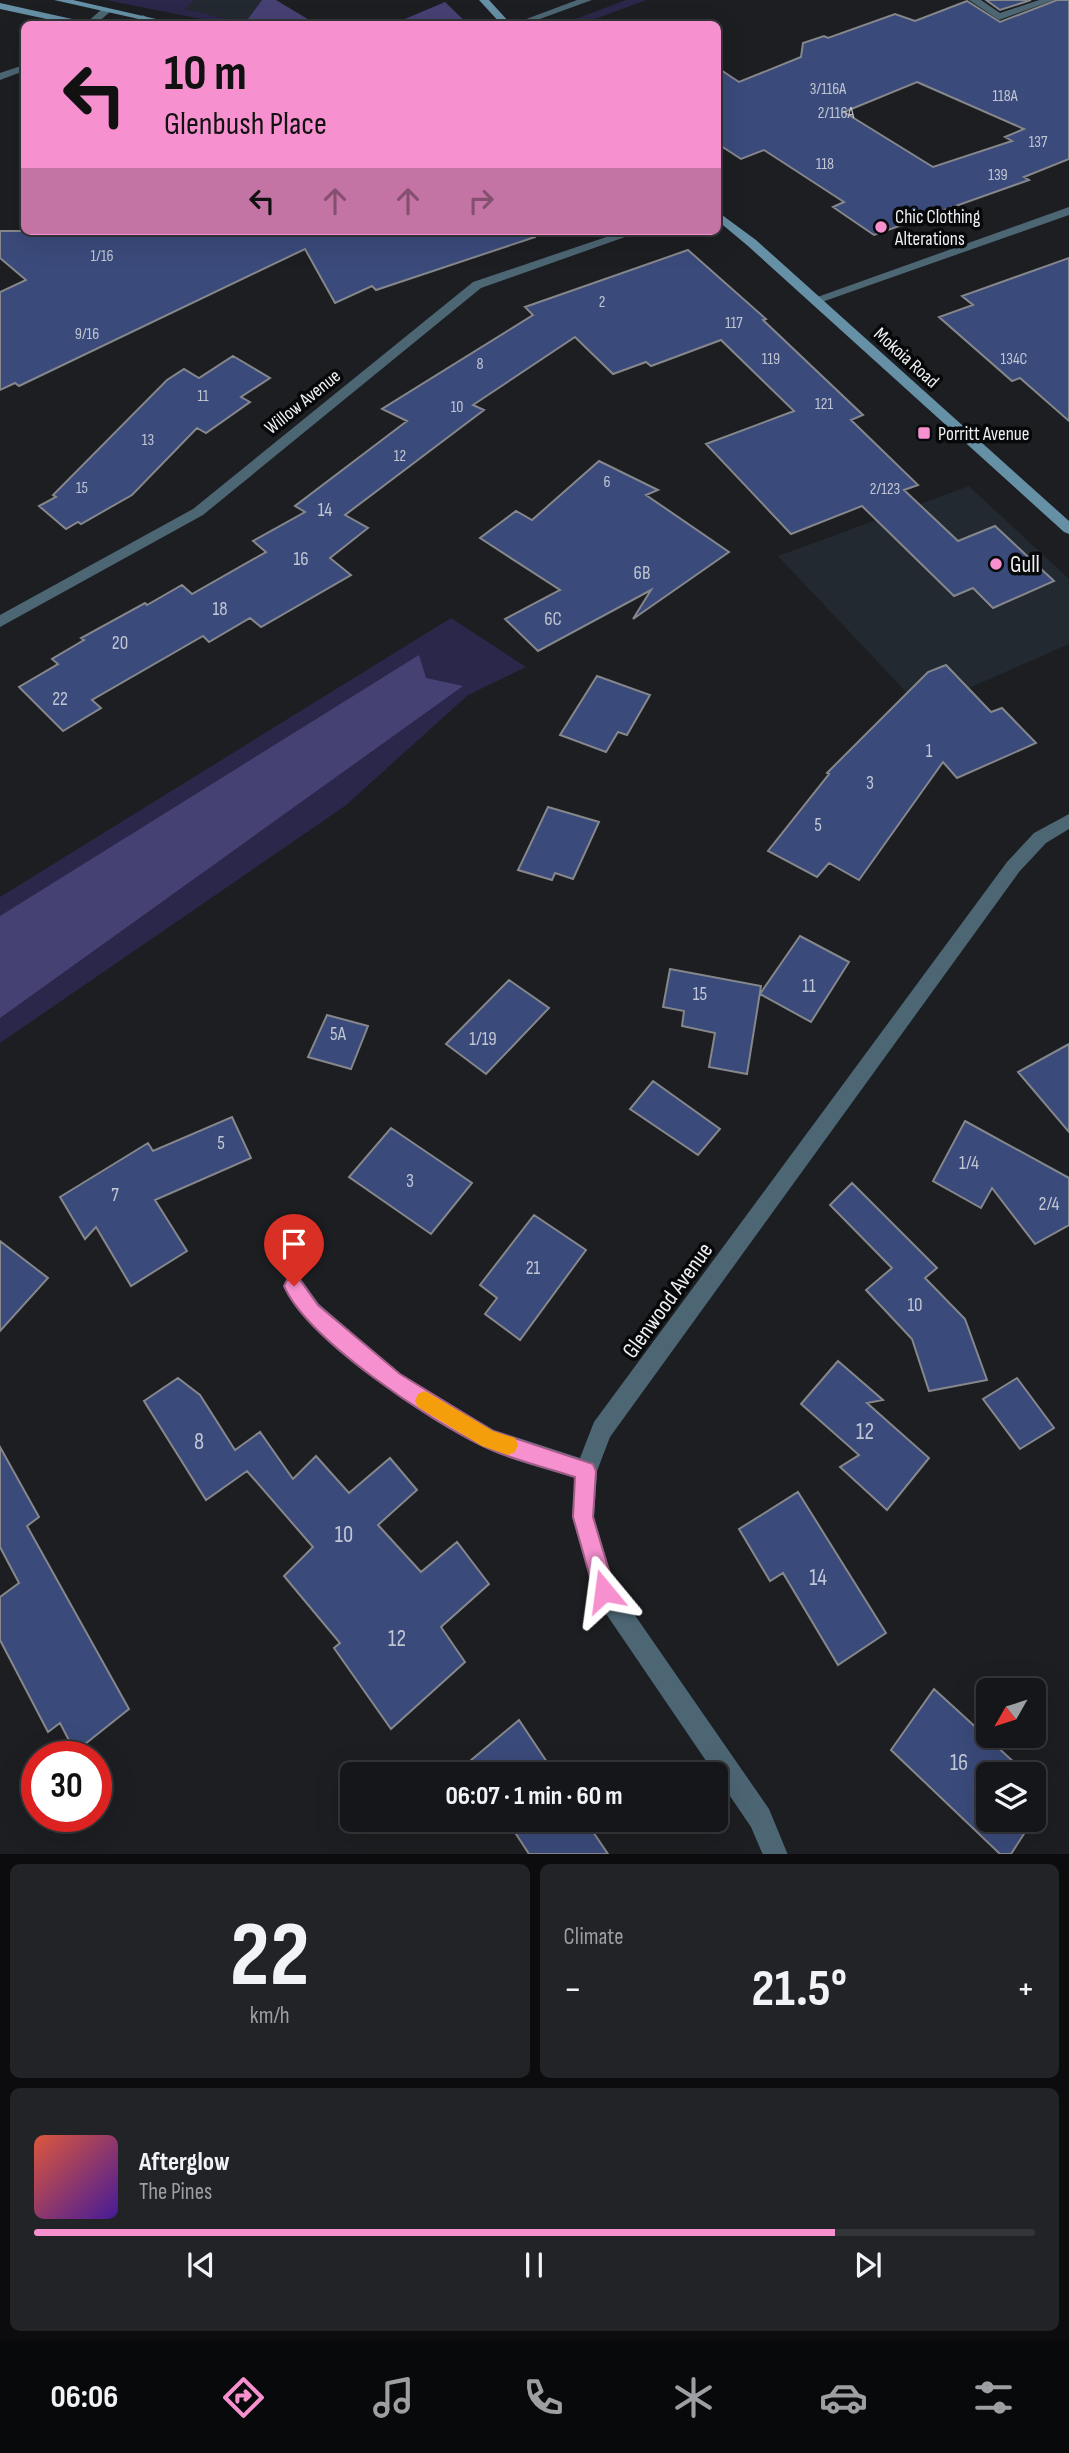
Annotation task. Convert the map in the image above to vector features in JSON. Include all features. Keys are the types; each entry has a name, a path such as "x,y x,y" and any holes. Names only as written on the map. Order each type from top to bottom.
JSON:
{"main road":[{"path":"59,0 139,21"},
{"path":"484,0 503,21"},
{"path":"0,6 68,21"},
{"name":"Mokoia Road","path":"721,219 1069,529"}],"street":[{"path":"527,21 587,0"},
{"path":"974,0 999,17 1049,0"},
{"path":"94,21 106,11"},
{"path":"0,77 21,69"},
{"path":"815,300 1069,211"},
{"name":"Willow Avenue","path":"0,621 198,512 477,285 624,235"},
{"name":"Glenwood Avenue","path":"776,1854 760,1818 604,1591 583,1517 586,1471 603,1430 1013,867 1040,838 1069,821"},
{"path":"294,1286 312,1311 393,1381 489,1439 586,1471"}],"shaded area":[{"path":"106,0 195,0 184,9 236,21 211,21"},
{"path":"195,0 262,0 246,21 183,9"},
{"path":"262,0 276,0 311,21 246,21"},
{"path":"626,0 646,0 590,21 570,21"},
{"path":"445,2 465,21 400,21"},
{"path":"969,486 1069,579 1069,644 922,709 778,556"},
{"path":"451,618 526,667 468,695 345,806 0,1043 0,897"},
{"path":"419,655 426,678 463,686 0,1018 0,916"}],"building":[{"path":"986,0 1031,0 1000,10"},
{"path":"1057,0 1069,0 1069,159 1024,177 1029,180 874,235 833,207 844,202 764,150 741,159 721,146 721,70 739,82 801,57 803,43 824,36 828,38 895,14 915,21 967,1 1000,22","holes":["917,82 1024,129 1005,137 1012,141 933,167 844,112"]},
{"path":"0,231 21,231 21,235 535,237 376,290 372,286 335,303 305,249 19,386 15,383 0,390 0,292 26,280 0,258"},
{"path":"688,250 766,319 763,320 863,415 851,420 918,485 904,490 958,541 995,526 1054,581 993,608 973,588 954,596 862,506 791,534 706,444 794,411 721,340 651,366 646,362 613,374 575,337 473,405 484,410 345,515 368,528 330,558 351,575 261,627 250,618 209,642 203,636 92,700 101,708 63,731 19,687 58,664 52,659 84,640 81,638 145,603 147,605 182,585 192,594 266,552 253,541 305,512 295,506 407,421 382,409 533,315 525,307"},
{"path":"1069,258 1069,421 1020,378 1012,381 939,317 973,305 962,296"},
{"path":"233,356 270,378 241,397 250,402 206,433 197,428 132,495 81,524 78,522 66,529 39,506 56,497 53,495 167,380 184,369 199,378"},
{"path":"599,461 658,490 646,495 729,552 633,619 651,590 538,651 505,619 560,590 480,538 516,511 532,520"},
{"path":"946,665 991,712 1002,708 1036,743 957,778 943,762 859,880 829,863 817,877 768,851 829,774 827,773 928,672"},
{"path":"597,676 650,695 627,735 618,732 606,752 560,735"},
{"path":"548,807 599,822 573,879 555,873 552,880 518,870"},
{"path":"800,936 849,962 811,1022 760,994"},
{"path":"670,969 761,986 747,1074 709,1067 715,1033 682,1026 684,1011 663,1007"},
{"path":"509,980 549,1008 486,1074 446,1044"},
{"path":"327,1015 368,1026 351,1069 308,1057"},
{"path":"1069,1044 1069,1132 1018,1072"},
{"path":"653,1081 720,1129 698,1155 630,1109"},
{"path":"232,1117 251,1158 155,1200 187,1251 131,1286 96,1227 85,1239 60,1197 148,1143 153,1151"},
{"path":"965,1121 1069,1178 1069,1225 1035,1244 992,1188 981,1208 933,1181"},
{"path":"391,1128 472,1183 431,1234 349,1177"},
{"path":"852,1183 937,1268 925,1278 965,1319 987,1380 929,1391 912,1339 866,1290 892,1268 830,1205"},
{"path":"534,1215 586,1250 520,1340 485,1314 497,1298 480,1285"},
{"path":"0,1241 48,1278 0,1331"},
{"path":"838,1361 883,1400 867,1403 929,1458 887,1510 840,1467 859,1455 801,1404"},
{"path":"178,1378 200,1395 235,1450 260,1432 293,1479 316,1456 349,1493 390,1458 417,1490 378,1525 421,1572 457,1542 489,1584 441,1627 465,1662 391,1729 334,1648 340,1643 284,1576 313,1547 247,1471 206,1500 144,1401"},
{"path":"1017,1378 1054,1428 1020,1449 983,1399"},
{"path":"0,1447 39,1517 27,1526 129,1709 89,1741 69,1741 60,1723 48,1732 0,1640 0,1597 19,1583 0,1547"},
{"path":"798,1492 886,1633 838,1665 783,1573 770,1581 739,1529"},
{"path":"934,1689 976,1727 976,1748 999,1748 1014,1762 976,1762 976,1831 891,1750"},
{"path":"519,1720 547,1762 471,1762"},
{"path":"515,1832 593,1832 608,1854 529,1854"},
{"path":"977,1832 1025,1832 1011,1854 1000,1854"}],"slow traffic":[{"path":"425,1401 489,1439 508,1445"}],"place":[{"name":"Chic Clothing Alterations","path":"881,227"},
{"name":"Porritt Avenue","path":"924,433"},
{"name":"Gull","path":"996,564"}],"route":[{"path":"294,1286 312,1311 393,1381 489,1439 586,1471 583,1517 604,1591"}]}
